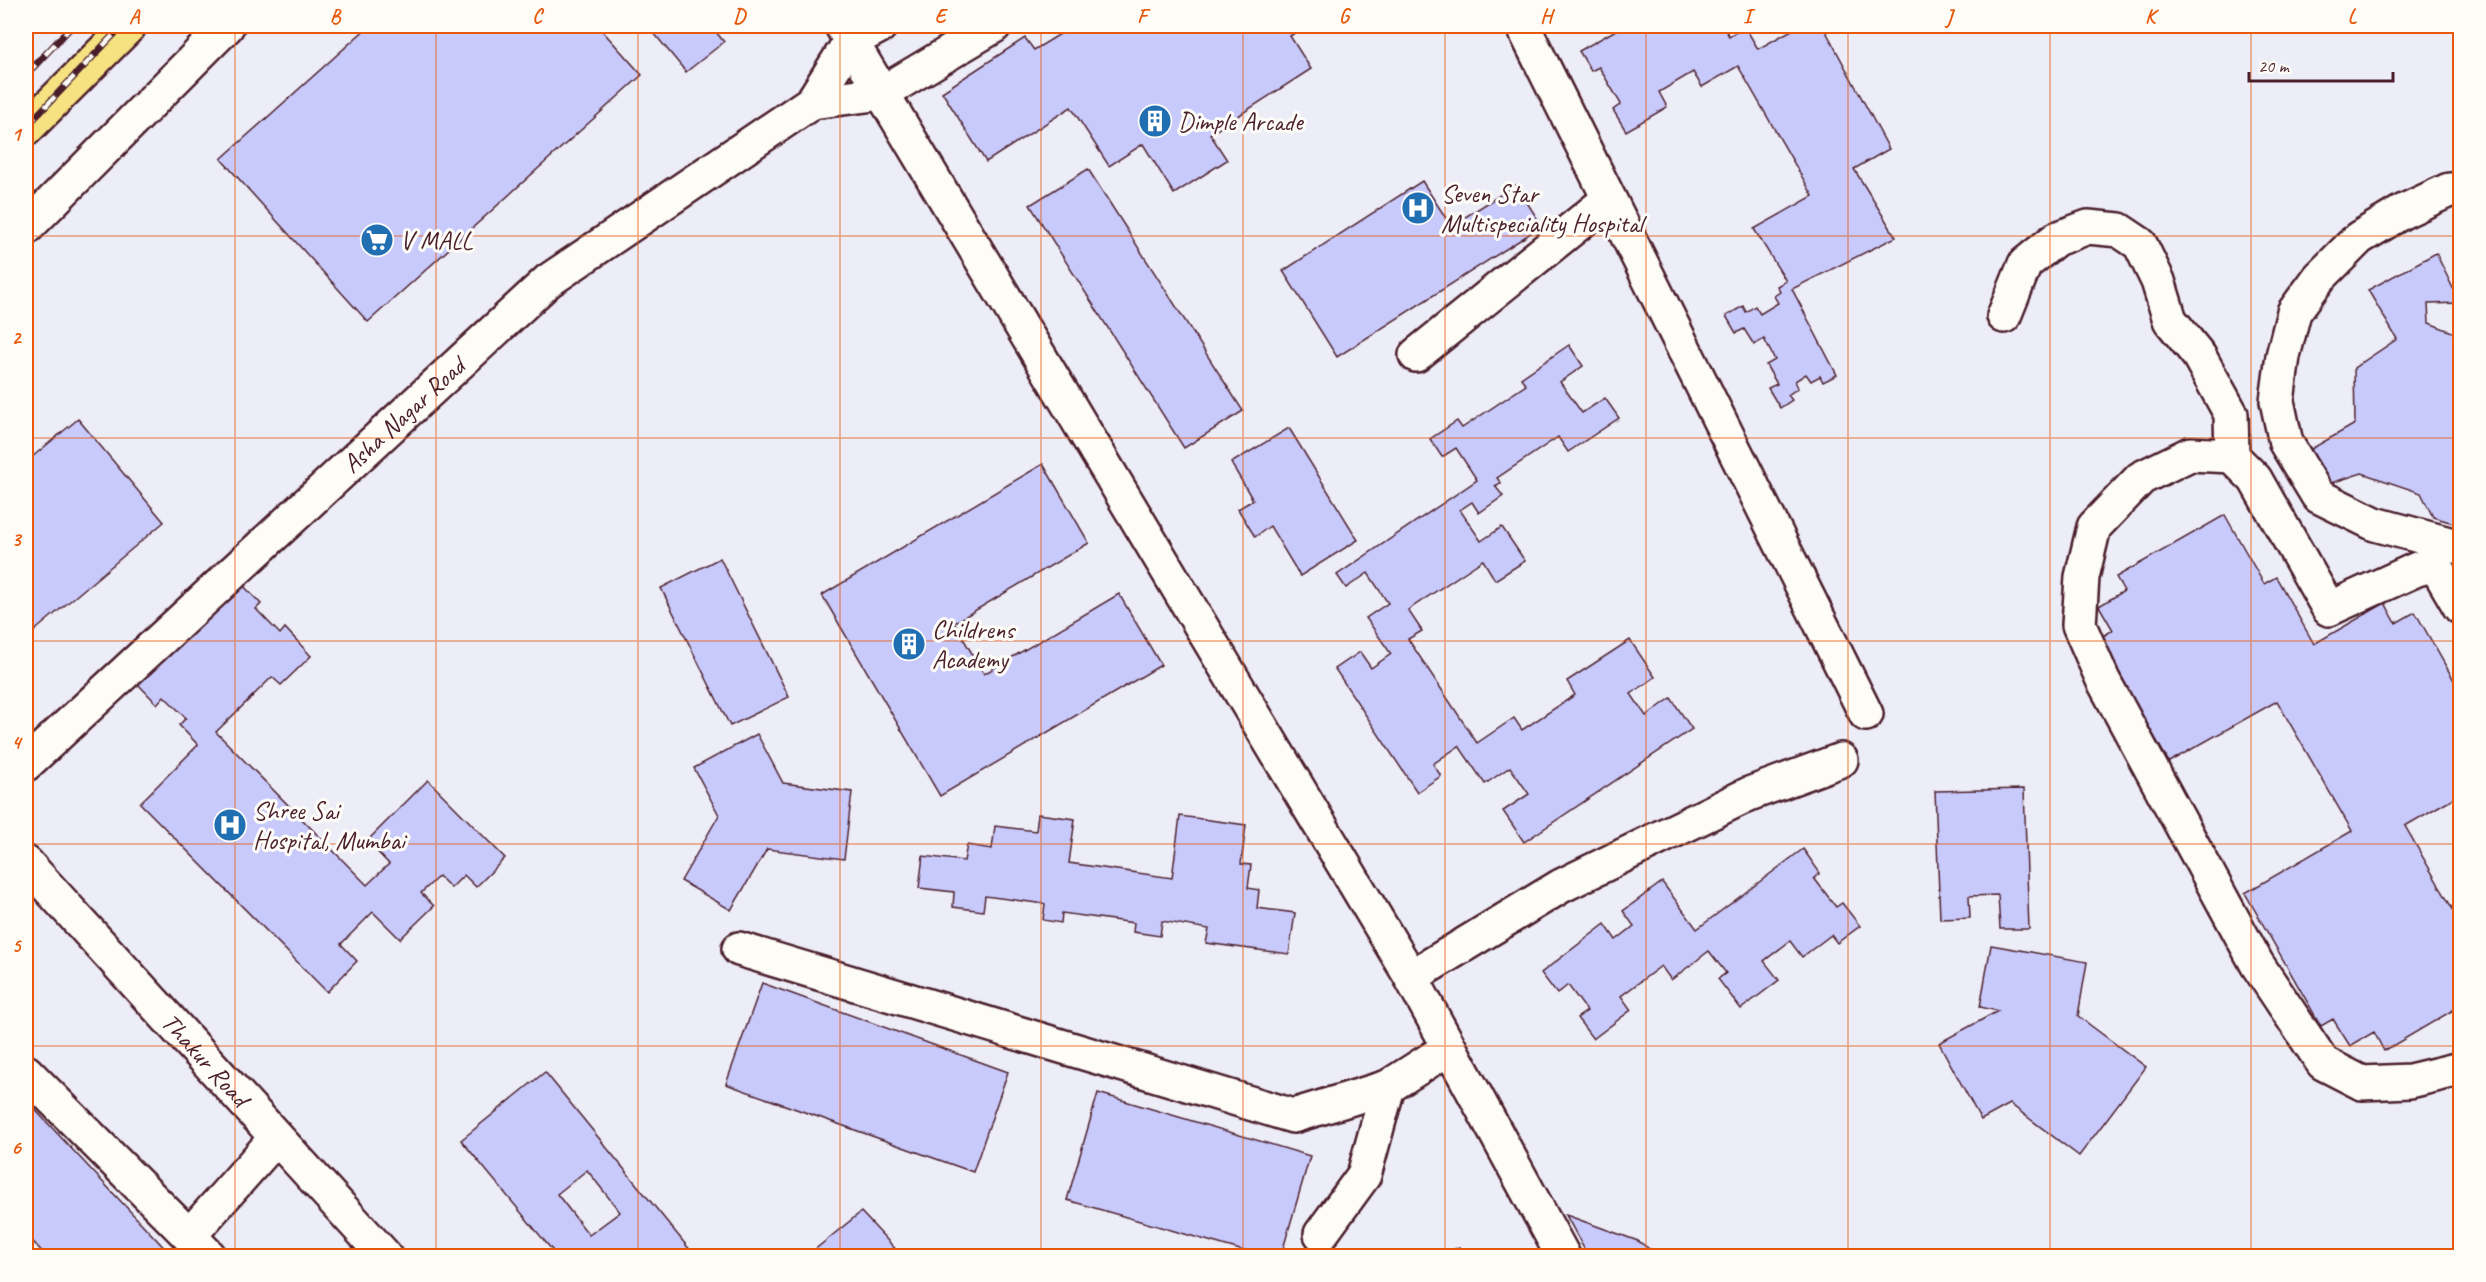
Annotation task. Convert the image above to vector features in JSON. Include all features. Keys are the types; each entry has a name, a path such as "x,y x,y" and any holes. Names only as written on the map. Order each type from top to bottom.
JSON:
{"main road":[{"path":"26,129 129,26"}],"street":[{"path":"26,228 227,26"},
{"name":"Asha Nagar Road","path":"812,102 846,34 880,26"},
{"name":"Asha Nagar Road","path":"26,764 548,281 812,102 882,93 994,26"},
{"path":"1523,26 1866,714"},
{"path":"846,34 1411,977 1563,1257"},
{"path":"2460,190 2449,190 2402,212 2359,238 2319,278 2294,312 2283,356 2277,401 2286,443 2318,496 2375,524 2460,547"},
{"path":"1416,355 1609,198"},
{"path":"2004,316 2025,264 2056,239 2088,227 2119,230 2140,244 2158,280 2170,320 2199,356 2231,414 2232,456"},
{"path":"2460,607 2439,570 2429,566 2417,569 2329,609 2255,479 2232,456 2190,454 2141,478 2094,527 2082,577 2079,625 2103,680 2257,964 2323,1063 2362,1083 2410,1081 2460,1069"},
{"path":"1411,977 1562,886 1749,794 1841,760"},
{"name":"Thakur Road","path":"26,863 384,1257"},
{"path":"739,949 1293,1116 1388,1087 1449,1048"},
{"path":"26,1072 199,1246 276,1138"},
{"path":"1321,1234 1364,1175 1388,1087"}],"building":[{"name":"V MALL","path":"369,26 598,26 642,75 368,322 221,159"},
{"path":"648,26 714,26 712,27 724,42 686,72"},
{"name":"Dimple Arcade","path":"1073,26 1306,26 1290,36 1311,69 1210,134 1227,160 1174,194 1143,144 1109,166 1071,107 986,162 942,92 1025,38 1034,50"},
{"path":"1623,26 1723,26 1729,36 1745,27 1758,49 1799,26 1823,26 1889,149 1854,169 1896,237 1792,289 1837,375 1823,382 1820,376 1811,381 1806,374 1795,381 1798,388 1788,395 1792,400 1780,408 1768,388 1777,384 1766,365 1775,360 1764,339 1754,345 1744,329 1736,333 1726,316 1743,306 1746,312 1755,306 1760,314 1778,303 1774,296 1780,292 1777,286 1786,281 1754,229 1813,196 1738,66 1702,87 1693,72 1659,92 1667,107 1626,131 1613,110 1621,104 1599,67 1591,71 1579,51"},
{"path":"1088,169 1243,411 1184,448 1030,205"},
{"path":"1422,181 1451,226 1516,185 1542,226 1337,357 1283,271"},
{"path":"2436,253 2460,303 2428,304 2429,323 2460,335 2460,525 2433,517 2421,493 2362,473 2328,484 2311,449 2355,424 2354,368 2397,339 2368,290"},
{"path":"1569,345 1583,366 1560,382 1582,413 1605,398 1619,418 1568,452 1558,437 1497,478 1501,483 1495,486 1503,496 1479,513 1472,502 1460,510 1481,541 1502,527 1525,561 1495,580 1483,560 1408,610 1422,631 1408,639 1477,743 1514,718 1522,730 1575,695 1567,681 1630,640 1655,677 1631,694 1646,716 1671,698 1692,729 1524,842 1503,811 1529,794 1510,767 1485,784 1459,746 1433,764 1441,776 1417,792 1335,669 1360,652 1371,668 1391,654 1366,618 1388,603 1368,573 1346,588 1337,575 1477,480 1456,448 1442,457 1430,439 1457,421 1462,428 1526,385 1521,378"},
{"path":"78,419 164,522 26,638 26,462"},
{"path":"1289,428 1358,540 1300,576 1270,526 1255,537 1238,509 1253,500 1231,463"},
{"name":"Childrens Academy","path":"1043,464 1089,543 954,623 984,674 1119,594 1161,665 940,796 822,595"},
{"path":"2225,515 2264,584 2276,577 2314,644 2385,603 2396,623 2415,612 2460,691 2460,794 2405,826 2460,922 2460,1006 2384,1051 2374,1032 2350,1046 2333,1019 2321,1026 2245,893 2352,831 2277,701 2169,762 2098,639 2113,630 2099,606 2124,591 2116,577"},
{"path":"720,558 789,697 730,726 661,588"},
{"path":"238,580 261,604 256,609 280,634 285,628 311,656 281,685 272,677 216,732 367,885 389,864 367,841 428,780 505,858 476,887 464,875 451,888 439,876 421,893 434,906 400,939 373,912 341,944 357,961 327,992 140,803 198,745 179,725 186,718 164,696 157,704 136,682"},
{"path":"757,734 783,783 852,792 844,859 767,849 731,910 681,881 719,815 694,768"},
{"path":"2024,789 2029,929 2000,929 1998,895 1969,896 1970,918 1940,919 1935,791"},
{"path":"1038,814 1075,819 1069,863 1172,878 1180,816 1246,825 1241,864 1251,865 1248,888 1259,890 1257,908 1295,913 1289,954 1206,943 1209,929 1162,921 1160,936 1133,932 1134,923 1062,913 1061,923 1043,920 1045,904 985,896 983,911 953,907 954,892 919,888 923,856 964,861 967,845 992,849 995,826 1036,831"},
{"path":"1803,849 1820,873 1814,878 1836,907 1842,903 1860,926 1837,943 1831,935 1802,957 1790,941 1764,961 1779,980 1741,1009 1718,979 1726,973 1709,951 1671,980 1661,966 1621,996 1631,1010 1593,1039 1577,1018 1587,1011 1568,985 1557,994 1541,973 1605,924 1616,940 1634,926 1623,911 1662,882 1697,929"},
{"path":"1991,945 2087,962 2078,1016 2146,1067 2079,1156 2010,1104 1981,1120 1939,1043 1998,1011 1980,1007"},
{"path":"762,983 1008,1072 973,1172 726,1084"},
{"path":"545,1072 695,1256 557,1256 461,1140","holes":["587,1170 620,1212 589,1235 557,1194"]},
{"path":"1098,1093 1310,1156 1281,1256 1261,1256 1067,1200"},
{"path":"26,1100 172,1256 46,1256 26,1234"},
{"path":"861,1212 902,1256 807,1256"},
{"path":"1566,1215 1638,1241 1659,1256 1588,1256"},
{"path":"1459,1247 1464,1256 1440,1256"}],"railway":[{"path":"26,75 72,26"},
{"path":"26,127 122,26"}],"place":[{"name":"Dimple Arcade","path":"1155,121"},
{"name":"Seven Star Multispeciality Hospital","path":"1418,208"},
{"name":"V MALL","path":"377,240"},
{"name":"Childrens Academy","path":"909,644"},
{"name":"Shree Sai Hospital, Mumbai","path":"230,825"}]}
